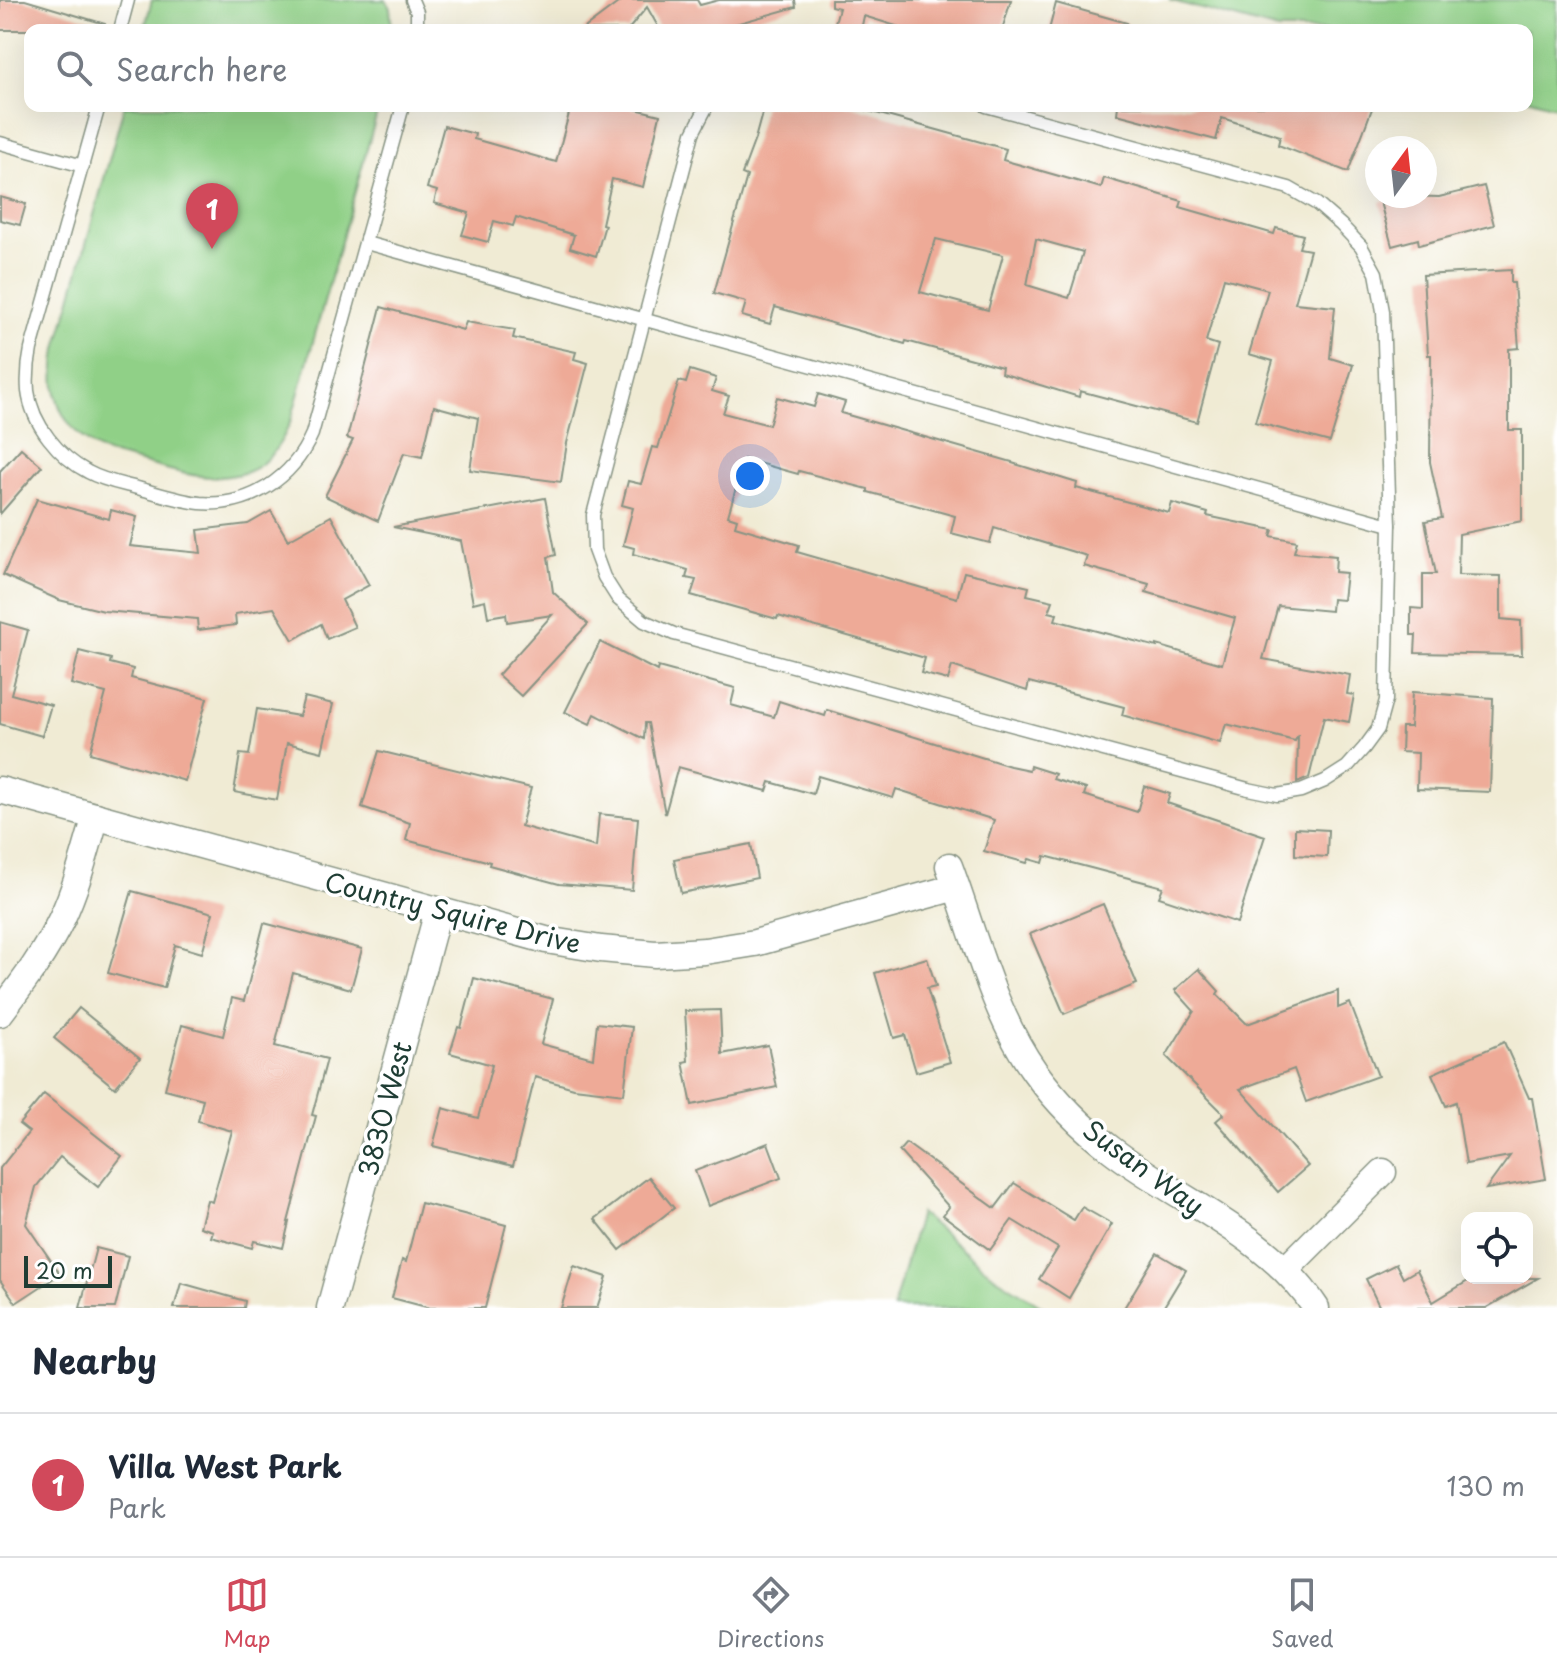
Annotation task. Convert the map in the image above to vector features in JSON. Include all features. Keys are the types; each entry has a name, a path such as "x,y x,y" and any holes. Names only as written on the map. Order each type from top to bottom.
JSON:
{"street":[{"name":"Country Squire Drive","path":"0,790 546,940 655,954 705,951 755,943 953,877"},
{"path":"0,1013 43,954 62,918 96,816"},
{"name":"Susan Way","path":"953,877 1007,1024 1044,1084 1111,1150 1272,1257 1303,1288 1316,1308"},
{"name":"3830 West","path":"330,1308 438,911"},
{"path":"1286,1269 1383,1172"}],"lane":[{"path":"122,24 128,0"},
{"path":"412,0 417,12 417,24"},
{"path":"97,112 31,349 27,369 28,393 35,417 70,461 88,472 147,491 196,503 215,504 253,494 278,481 305,450 401,112"},
{"path":"704,112 693,133 593,515 594,550 604,577 618,599 644,621 674,634 1248,789 1277,795 1301,791 1325,781 1347,767 1364,748 1378,729 1386,700 1390,525 1383,311 1376,273 1361,246 1317,204 1289,188 1008,112"},
{"path":"0,143 83,166"},
{"path":"366,243 1390,525"}],"green space":[{"path":"152,0 386,0 391,24 146,24"},
{"path":"1169,0 1557,0 1557,107 1533,100 1533,24 1256,24"},
{"path":"122,112 377,112 292,417 276,449 263,463 233,476 204,477 106,453 93,446 67,421 58,402 54,380 57,349"},
{"path":"920,1213 994,1276 1045,1308 893,1308"}],"building":[{"path":"0,0 25,0 105,24 24,24 24,30 0,30"},
{"path":"622,0 697,0 700,5 719,0 795,0 796,7 735,24 657,24 647,7 633,24 590,24"},
{"path":"831,0 1011,0 1004,24 890,24 864,16 862,24 835,24 839,8 831,6"},
{"path":"1056,3 1127,23 1127,24 1051,24"},
{"path":"569,112 648,112 660,115 643,187 612,179 602,224 605,225 596,256 570,248 574,235 516,217 513,226 494,221 488,242 462,235 469,213 434,203 437,191 427,188 444,126 475,134 474,139 556,162"},
{"path":"762,112 873,112 1006,149 1003,160 1101,188 1104,178 1182,201 1180,207 1274,234 1276,228 1303,235 1299,248 1310,250 1295,303 1335,307 1330,358 1353,365 1330,442 1255,422 1273,361 1249,354 1268,290 1224,278 1206,341 1218,345 1197,422 1080,391 1079,397 1001,373 1002,367 906,341 905,344 775,307 770,324 742,316 746,302 714,293 747,176 742,174","holes":["936,239 1003,255 988,310 920,292","1036,239 1083,252 1069,298 1027,285"]},
{"path":"1371,112 1348,172 1278,145 1280,136 1222,118 1216,140 1117,114"},
{"path":"1484,186 1494,225 1419,245 1418,239 1392,246 1382,208 1437,208 1439,197"},
{"path":"0,197 26,204 20,225 0,220"},
{"path":"1511,270 1519,348 1509,349 1509,430 1522,430 1522,521 1459,534 1458,575 1501,576 1501,619 1521,621 1522,655 1415,653 1416,635 1411,635 1411,608 1423,609 1423,574 1436,574 1425,521 1442,518 1430,462 1431,355 1428,355 1423,275"},
{"path":"381,307 463,330 466,322 515,330 513,338 576,352 574,359 588,363 567,443 561,482 470,470 478,418 434,406 422,457 404,453 378,521 325,496 353,440 347,438"},
{"path":"690,370 716,378 712,391 729,396 723,413 769,425 777,397 814,407 818,394 845,402 841,413 1012,462 1077,483 1076,488 1169,513 1172,503 1208,513 1207,516 1273,530 1271,536 1297,541 1294,552 1336,556 1335,572 1346,573 1343,600 1332,599 1331,611 1278,606 1263,659 1350,675 1347,694 1354,695 1349,722 1324,717 1309,778 1297,783 1298,735 1295,741 1226,724 1220,743 1122,715 1124,707 1029,682 1027,691 952,666 948,680 921,673 925,658 691,595 696,580 686,578 688,570 633,554 634,548 623,545 633,508 622,505 628,481 641,484 652,447 658,448 679,381 686,383","holes":["744,459 798,474 799,471 868,489 868,492 955,516 951,533 990,543 994,528 1087,556 1084,566 1149,584 1146,592 1235,618 1222,664 1055,620 1057,614 1049,612 1053,601 1027,595 1029,587 964,572 957,598 797,552 799,545 735,526 737,519 728,516"]},
{"path":"21,448 42,466 0,514 0,471"},
{"path":"545,498 556,555 548,557 553,592 588,624 521,696 498,675 552,615 507,622 506,614 488,617 485,600 473,603 461,541 393,527"},
{"path":"37,499 109,519 111,510 137,517 130,546 201,553 198,530 248,524 271,511 288,540 331,516 369,585 342,600 355,627 327,639 321,624 293,640 274,608 235,614 236,625 198,630 197,619 104,611 59,600 3,575"},
{"path":"0,622 28,630 11,694 51,705 42,736 0,724"},
{"path":"600,642 657,671 658,667 735,688 731,705 774,717 779,701 825,716 827,710 1010,766 1029,770 1030,766 1055,774 1053,779 1086,789 1084,795 1137,812 1144,786 1170,794 1167,803 1265,836 1237,923 1159,897 1163,887 1045,856 1043,863 1029,859 1027,863 984,851 994,820 896,789 893,798 818,776 813,794 770,782 767,791 678,767 665,814 648,723 645,723 644,739 595,714 590,724 565,712"},
{"path":"79,651 111,659 110,663 133,669 131,678 207,698 185,781 90,753 106,693 71,684"},
{"path":"1412,692 1493,698 1490,792 1417,789 1418,753 1401,752 1402,727 1410,727"},
{"path":"304,697 333,704 322,752 287,743 277,800 234,792 240,754 249,755 257,709 299,716"},
{"path":"379,751 531,788 521,826 596,847 599,814 638,818 632,890 559,884 406,840 410,823 362,807"},
{"path":"1295,828 1328,830 1327,857 1295,855"},
{"path":"751,844 757,878 681,893 674,859"},
{"path":"132,891 213,913 202,953 175,945 164,988 108,973"},
{"path":"1103,904 1137,984 1064,1014 1030,934"},
{"path":"264,923 362,949 351,989 293,973 275,1046 327,1059 283,1248 254,1241 252,1248 211,1237 213,1231 200,1227 207,1200 212,1202 232,1131 198,1121 203,1099 165,1089 182,1025 223,1036 232,998 244,1001"},
{"path":"927,958 936,986 927,988 950,1062 916,1072 905,1035 894,1038 875,973"},
{"path":"1199,969 1219,991 1217,994 1247,1024 1338,991 1338,1008 1350,1003 1378,1076 1306,1102 1294,1069 1240,1089 1308,1166 1278,1192 1216,1121 1224,1114 1166,1056 1194,1011 1175,990"},
{"path":"474,978 553,999 541,1044 593,1058 597,1023 632,1027 624,1094 574,1088 535,1077 513,1166 433,1146 443,1108 478,1118 492,1065 450,1053 458,1027 461,1028"},
{"path":"79,1008 140,1058 115,1088 54,1038"},
{"path":"720,1010 722,1054 768,1045 777,1087 692,1105 683,1062 688,1061 685,1011"},
{"path":"1504,1042 1529,1098 1532,1098 1546,1179 1486,1189 1510,1156 1466,1164 1456,1102 1446,1106 1432,1074"},
{"path":"44,1094 122,1156 98,1187 60,1157 36,1187 26,1224 60,1274 16,1303 0,1280 0,1168 29,1132 19,1124"},
{"path":"768,1143 781,1178 708,1206 695,1171"},
{"path":"906,1143 995,1208 1014,1183 1074,1220 1082,1207 1112,1224 1069,1298 1039,1279 1058,1248 1012,1220 990,1250 943,1215 949,1207 899,1151"},
{"path":"649,1177 674,1208 620,1250 595,1219"},
{"path":"421,1203 506,1225 485,1308 430,1308 392,1298 402,1260 406,1262"},
{"path":"96,1248 128,1256 115,1308 80,1308"},
{"path":"1157,1253 1186,1270 1163,1308 1124,1308"},
{"path":"1396,1264 1403,1278 1417,1270 1433,1302 1463,1284 1528,1284 1486,1308 1380,1308 1366,1279"},
{"path":"574,1266 607,1277 597,1308 561,1308"},
{"path":"181,1283 245,1301 244,1308 174,1308"}],"place":[{"name":"Villa West Park","path":"212,249"}]}
